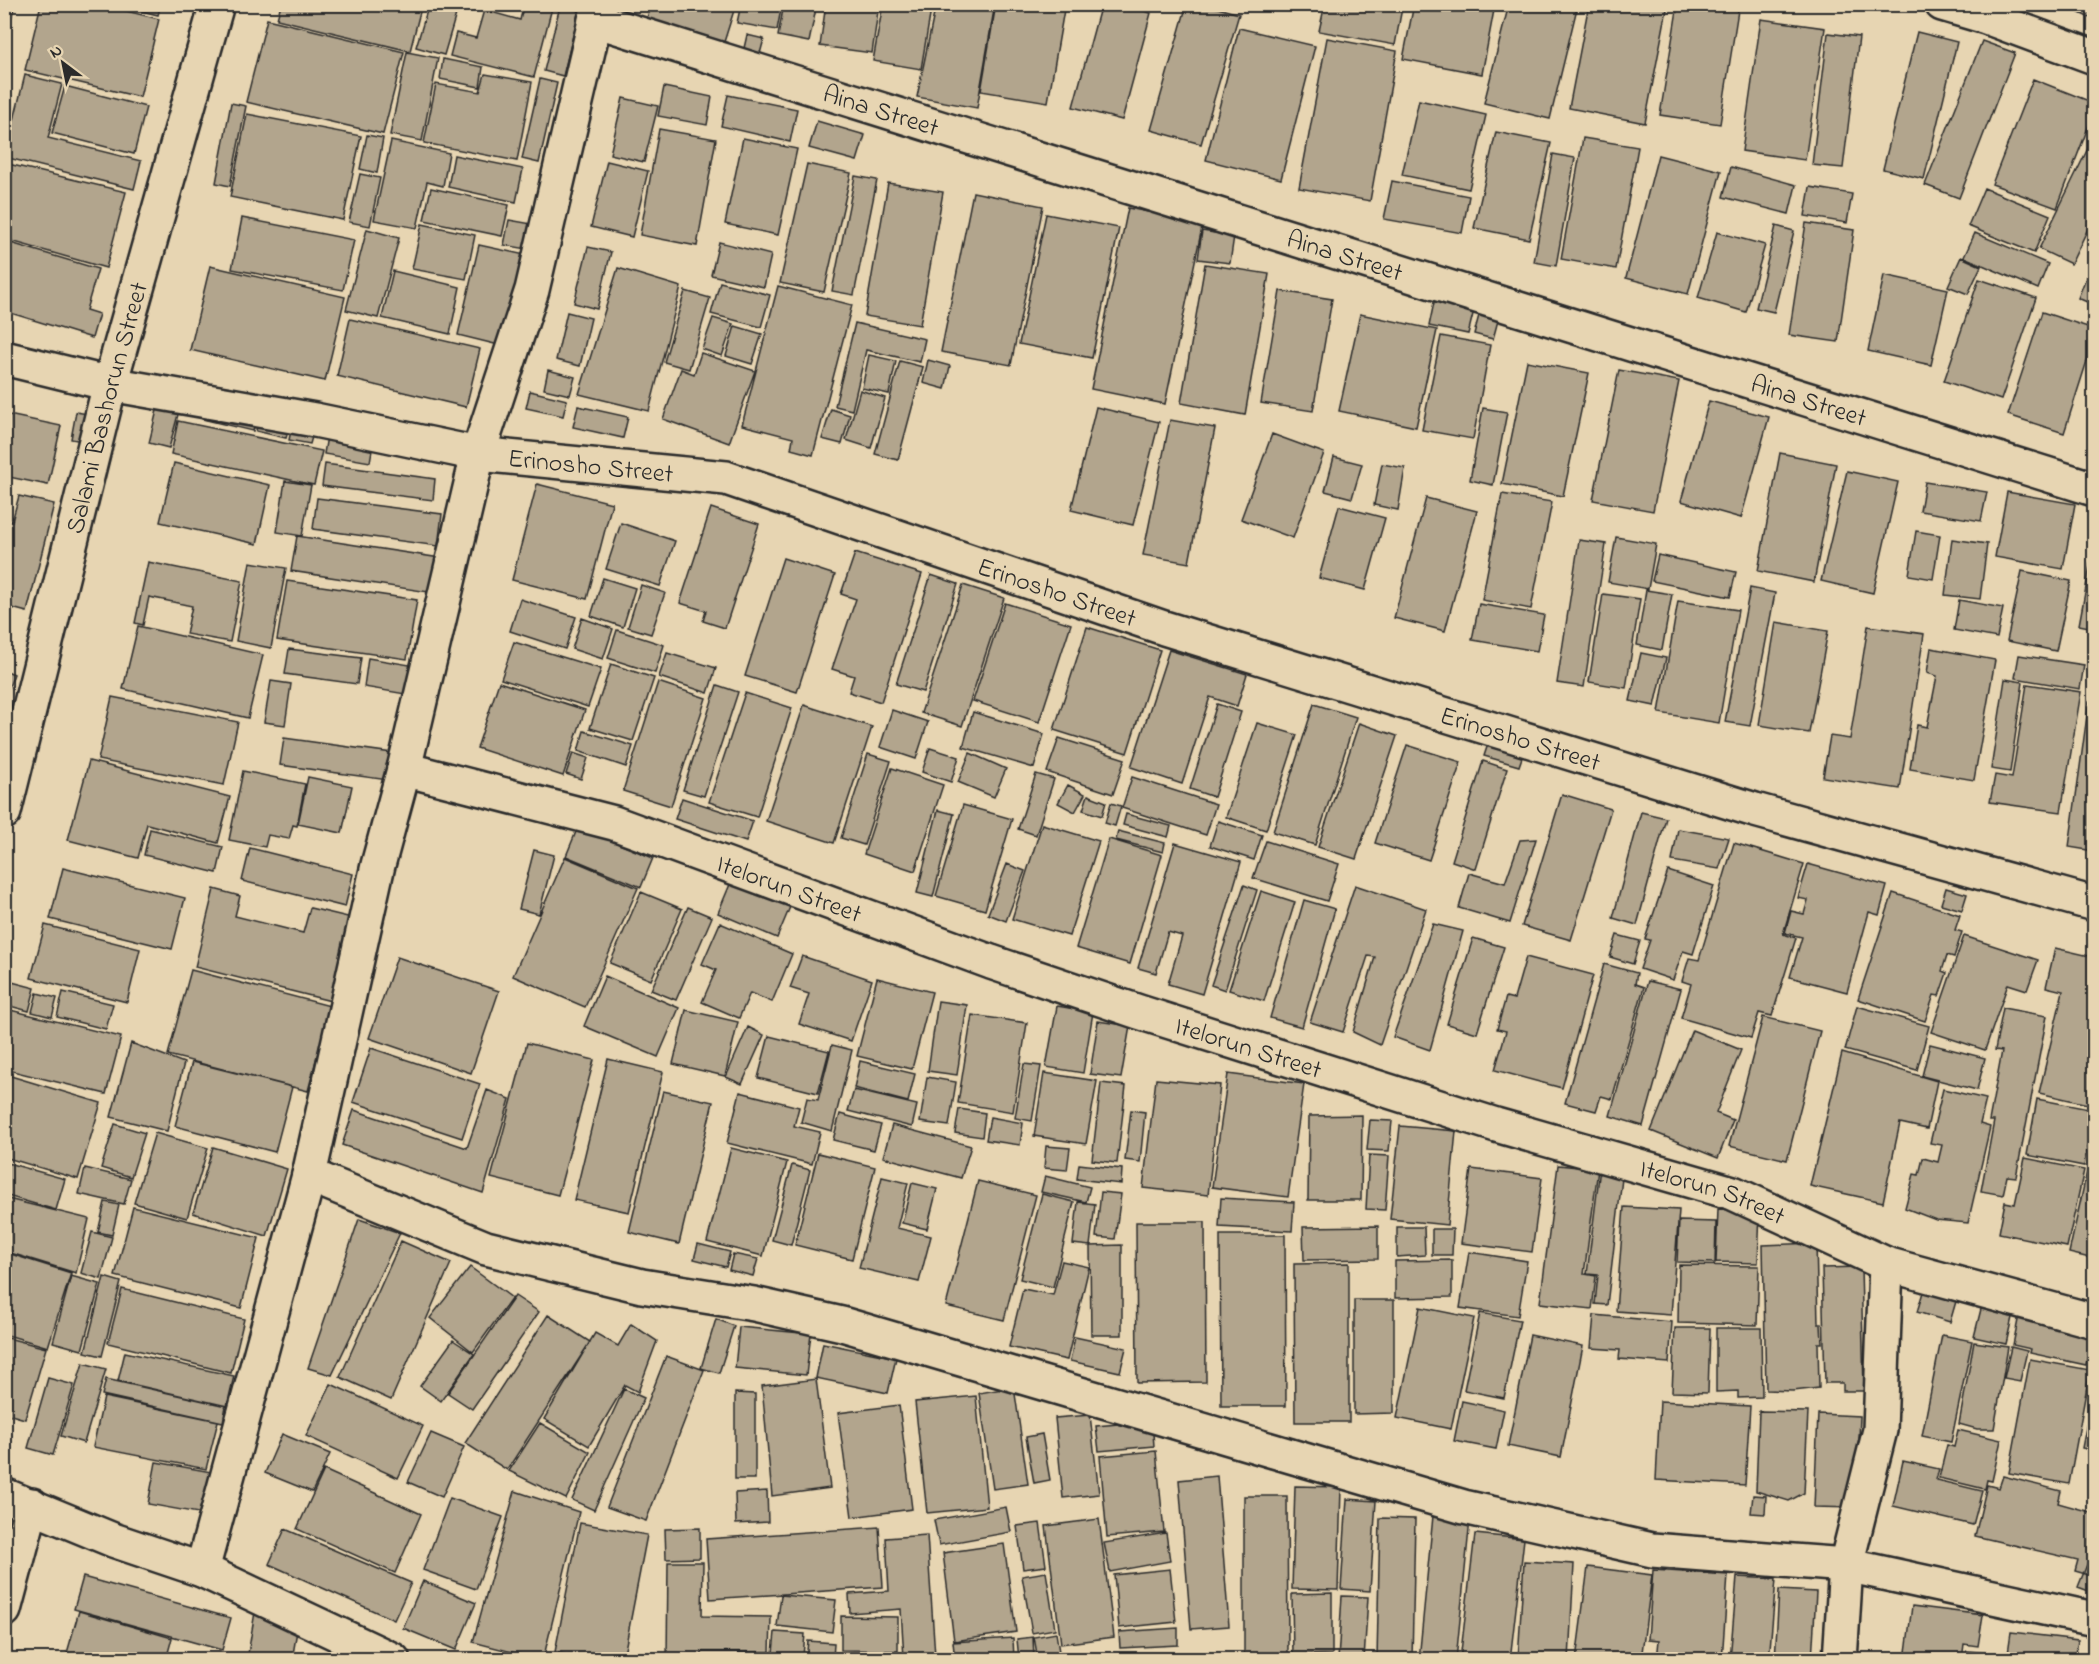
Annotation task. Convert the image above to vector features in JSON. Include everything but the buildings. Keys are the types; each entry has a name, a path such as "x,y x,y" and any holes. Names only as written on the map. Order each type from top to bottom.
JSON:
{"street":[{"name":"Salami Bashorun Street","path":"4,812 110,384 217,4"},
{"path":"1942,4 1986,17 2094,57"},
{"path":"202,1570 309,1175 378,865 404,769 478,454 532,290 597,12"},
{"name":"Aina Street","path":"597,12 2094,489"},
{"name":"Erinosho Street","path":"4,358 110,384 315,420 478,454 726,478 1197,638 1755,810 2094,904"},
{"name":"Itelorun Street","path":"404,769 614,823 991,962 1139,1012 1496,1125 1733,1193 1886,1264 2094,1321"},
{"path":"309,1175 486,1248 642,1286 754,1304 842,1324 1464,1507 1652,1550 1846,1565 2094,1619"},
{"path":"1840,1659 1846,1565 1880,1430 1886,1264"},
{"path":"4,1610 19,1500 114,1540 202,1570 393,1659"}]}
